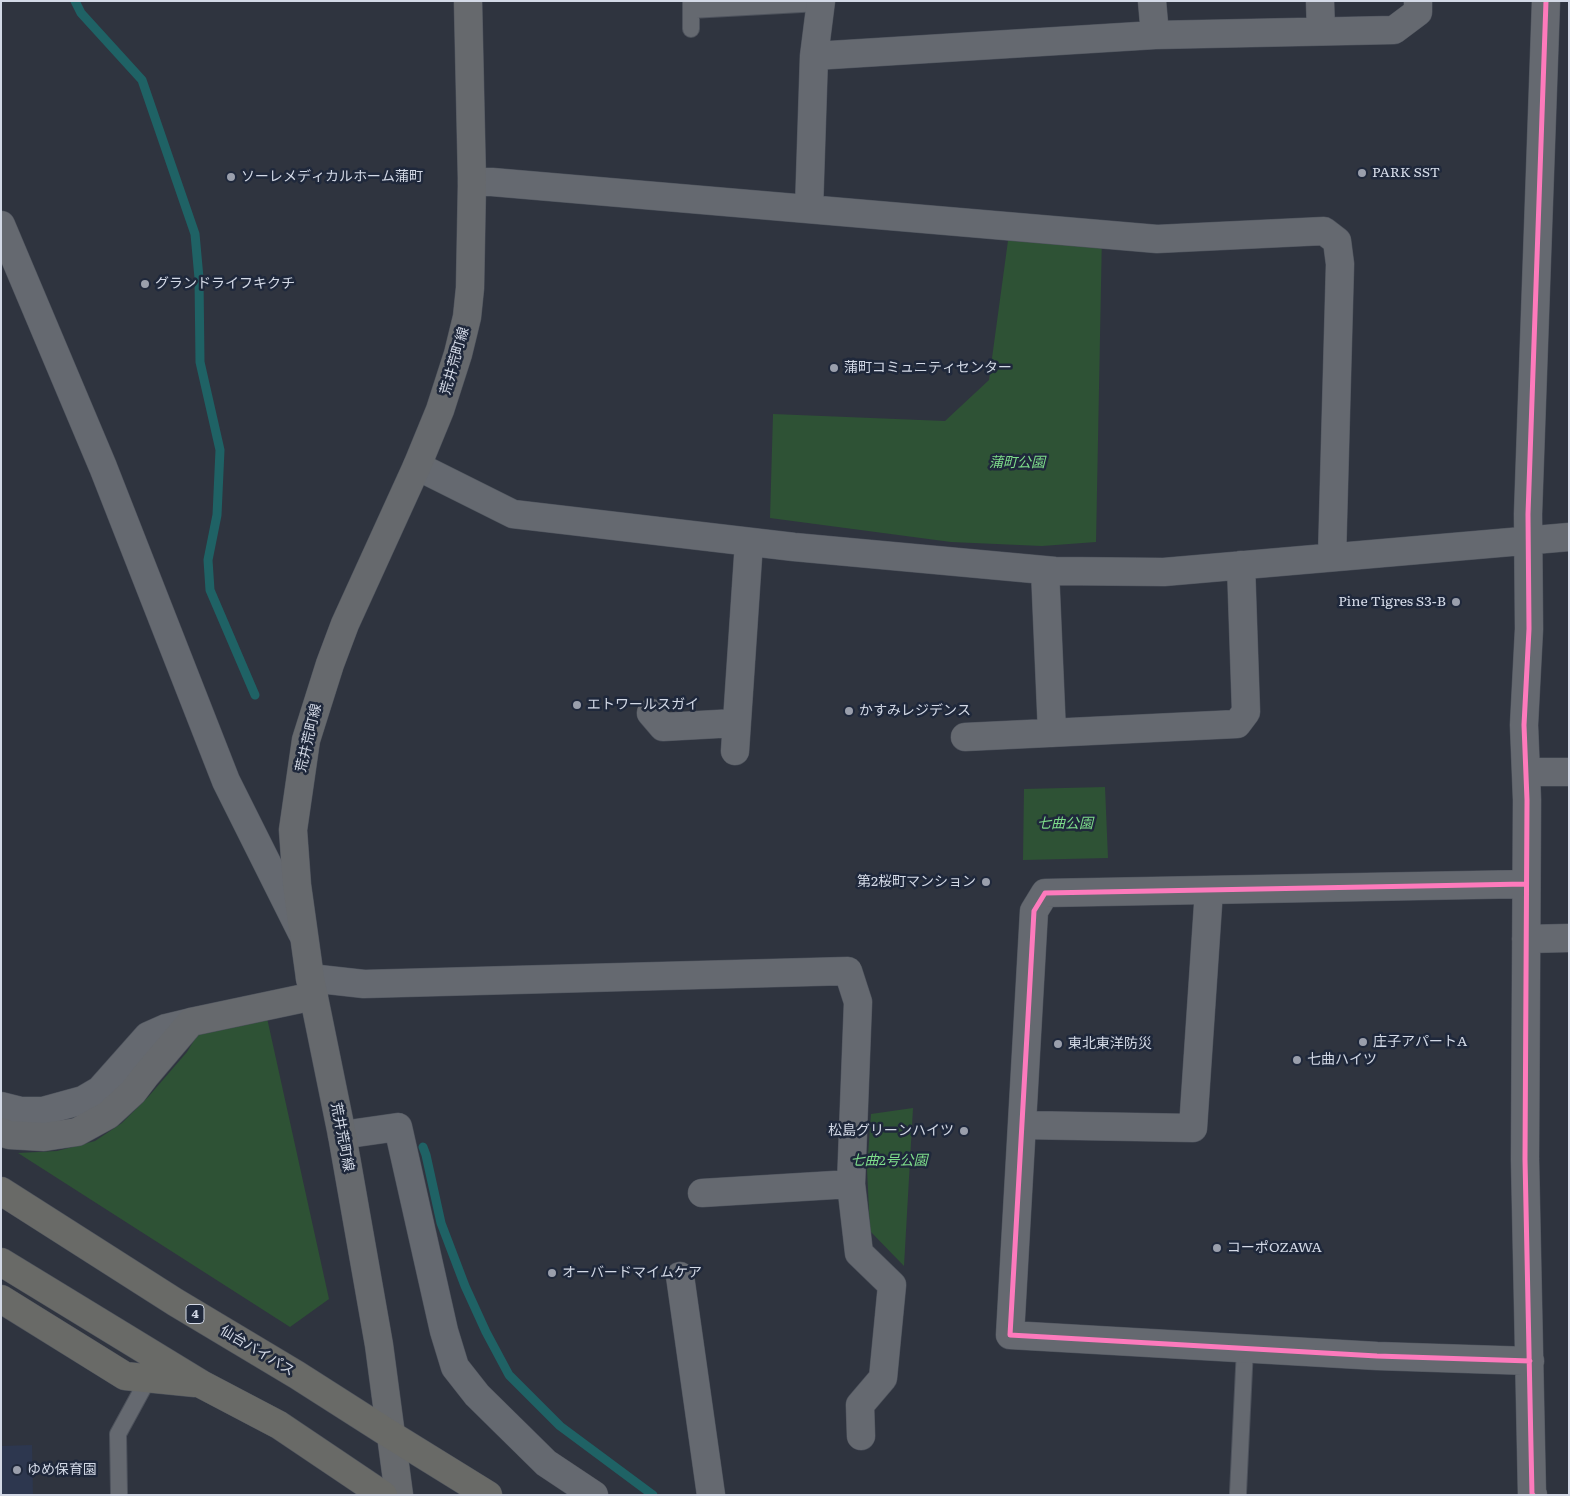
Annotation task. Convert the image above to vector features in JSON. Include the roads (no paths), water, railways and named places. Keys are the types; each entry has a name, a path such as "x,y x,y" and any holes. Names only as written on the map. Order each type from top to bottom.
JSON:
{"highway":[{"name":"仙台バイパス","path":"1,1191 175,1302 297,1375 488,1495"},
{"path":"1,1262 201,1384 280,1425 383,1495"},
{"path":"1,1299 126,1376 201,1384"}],"main road":[{"name":"荒井荒町線","path":"399,1495 379,1345 342,1135 312,987 297,885 294,830 306,740 330,664 345,624 417,466 440,410 458,354 467,317 470,288 472,182 468,1"},
{"path":"1,1132 9,1135 44,1137 77,1132 108,1115 133,1092 190,1022 312,987"}],"street":[{"path":"1152,1 1155,35"},
{"path":"1320,1 1321,31"},
{"path":"814,56 1155,35 1394,30 1418,12 1418,1"},
{"path":"1533,1495 1525,1160 1526,772 1524,725 1529,629 1528,540 1546,1"},
{"path":"809,209 814,56 820,2"},
{"path":"472,182 492,182 1157,239 1324,231 1337,241 1340,264 1332,557"},
{"path":"1,225 104,466 226,780 305,939"},
{"path":"417,466 513,514 749,542 1045,570 1164,572 1569,537"},
{"path":"735,751 749,542"},
{"path":"965,737 1237,724 1246,712 1241,565"},
{"path":"1045,570 1052,733"},
{"path":"651,712 662,727 736,723"},
{"path":"1526,772 1569,772"},
{"path":"1526,884 1045,893 1034,911 1010,1334 1377,1356 1530,1361"},
{"path":"1022,1125 1194,1128 1209,890"},
{"path":"1526,939 1569,938"},
{"path":"312,987 848,971 858,1002 851,1184 859,1253 892,1285 884,1378 860,1404 860,1436"},
{"path":"1,1106 21,1112 43,1111 82,1100 100,1090 148,1036 166,1028 190,1022"},
{"path":"342,1135 398,1127 444,1331 456,1368 477,1395 546,1463 594,1495"},
{"path":"702,1193 851,1184"},
{"path":"680,1276 711,1495"}],"lane":[{"path":"690,29 691,6 820,2"},
{"path":"1238,1493 1245,1348"},
{"path":"119,1493 118,1434 148,1379"}],"waterway":[{"path":"75,1 81,13 142,80 195,234 199,278 200,362 220,450 217,515 208,560 210,590 255,695"},
{"path":"423,1147 441,1223 465,1286 486,1332 509,1375 560,1426 653,1495"}],"place":[{"name":"PARK SST","path":"1362,173"},
{"name":"ソーレメディカルホーム蒲町","path":"231,177"},
{"name":"グランドライフキクチ","path":"145,284"},
{"name":"蒲町コミュニティセンター","path":"834,368"},
{"name":"Pine Tigres S3-B","path":"1456,602"},
{"name":"エトワールスガイ","path":"577,705"},
{"name":"かすみレジデンス","path":"849,711"},
{"name":"第2桜町マンション","path":"986,882"},
{"name":"庄子アパートA","path":"1363,1042"},
{"name":"東北東洋防災","path":"1058,1044"},
{"name":"七曲ハイツ","path":"1297,1060"},
{"name":"松島グリーンハイツ","path":"964,1131"},
{"name":"コーポOZAWA","path":"1217,1248"},
{"name":"オーバードマイムケア","path":"552,1273"},
{"name":"ゆめ保育園","path":"17,1470"}],"park label":[{"name":"蒲町公園","path":"1017,463"},
{"name":"七曲公園","path":"1065,824"},
{"name":"七曲2号公園","path":"889,1161"}]}
